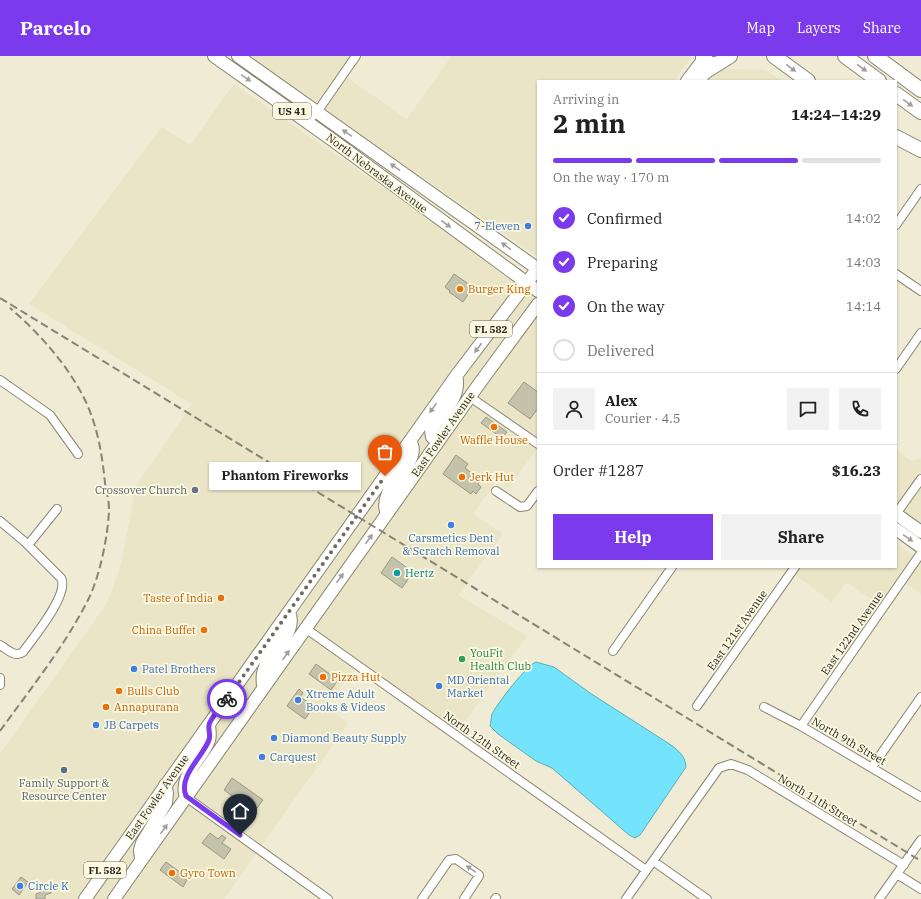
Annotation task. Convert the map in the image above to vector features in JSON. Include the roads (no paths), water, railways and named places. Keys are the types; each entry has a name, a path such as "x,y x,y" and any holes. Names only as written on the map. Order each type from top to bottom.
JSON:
{"highway":[{"path":"704,65 730,56"},
{"path":"774,56 807,80"},
{"path":"845,56 878,80"},
{"path":"875,56 921,90"},
{"path":"897,95 921,112"},
{"path":"897,138 921,150"}],"main road":[{"name":"North Nebraska Avenue","path":"214,56 307,121 537,290"},
{"name":"North Nebraska Avenue","path":"238,56 537,268"},
{"path":"688,80 704,65 718,56"},
{"path":"380,176 407,185 426,197 431,198 436,196"},
{"name":"East Fowler Avenue","path":"85,899 456,376 537,270"},
{"name":"East Fowler Avenue","path":"114,899 470,397 533,315"},
{"path":"438,442 432,437 431,431 456,393 458,384 456,376"},
{"path":"387,514 384,503 386,497 412,457 413,448 410,441"},
{"path":"897,515 921,532"},
{"path":"897,531 921,547"},
{"path":"263,687 263,673 290,627 291,618 288,612"},
{"path":"186,796 184,788 186,779 210,739 209,724"},
{"path":"141,860 140,850 142,843 166,804 168,793 165,786"}],"street":[{"path":"307,121 317,112 356,56"},
{"path":"897,224 921,189"},
{"path":"897,275 921,291"},
{"path":"897,368 921,333"},
{"path":"0,380 50,415 78,454"},
{"path":"470,397 537,443"},
{"path":"897,513 921,479"},
{"path":"496,491 520,507 527,506 537,492"},
{"path":"28,545 57,509"},
{"path":"0,521 28,545 61,578 63,588 48,618 23,652 19,655 14,654 0,645"},
{"name":"East 122nd Avenue","path":"801,726 921,553"},
{"path":"613,651 671,568"},
{"name":"East 121st Avenue","path":"697,706 794,568"},
{"name":"North 12th Street","path":"305,628 646,870"},
{"path":"872,767 921,697"},
{"name":"North 9th Street","path":"764,707 801,726 921,797"},
{"name":"North 11th Street","path":"653,861 719,768 731,764 748,770 904,865"},
{"path":"186,796 328,899"},
{"path":"880,899 921,840"},
{"path":"422,899 449,860 452,859 479,875 464,899"},
{"path":"626,899 653,861 707,899"},
{"path":"897,874 921,889"}],"water":[{"path":"536,662 554,667 590,693 671,745 683,757 686,767 640,835 635,838 629,835 552,768 536,761 498,734 490,726 492,714 500,702 526,670"}],"railway":[{"path":"0,298 921,861"},
{"path":"0,731 58,650 80,616 89,598 97,578 103,555 109,510 98,438 88,406 76,383 60,360 41,338 10,308"}],"place":[{"name":"7-Eleven","path":"528,226"},
{"name":"Burger King","path":"460,289"},
{"name":"Waffle House","path":"494,427"},
{"name":"Phantom Fireworks","path":"385,476"},
{"name":"Jerk Hut","path":"462,477"},
{"name":"Crossover Church","path":"195,490"},
{"name":"Carsmetics Dent & Scratch Removal","path":"451,525"},
{"name":"Hertz","path":"397,573"},
{"name":"Taste of India","path":"221,598"},
{"name":"China Buffet","path":"204,630"},
{"name":"YouFit Health Club","path":"462,659"},
{"name":"Patel Brothers","path":"134,669"},
{"name":"Pizza Hut","path":"323,677"},
{"name":"MD Oriental Market","path":"439,686"},
{"name":"Bulls Club","path":"119,691"},
{"name":"Xtreme Adult Books & Videos","path":"298,700"},
{"name":"Annapurana","path":"106,707"},
{"name":"JB Carpets","path":"96,725"},
{"name":"Diamond Beauty Supply","path":"274,738"},
{"name":"Carquest","path":"262,757"},
{"name":"Family Support & Resource Center","path":"64,770"},
{"name":"Gyro Town","path":"172,873"},
{"name":"Circle K","path":"20,886"}]}
